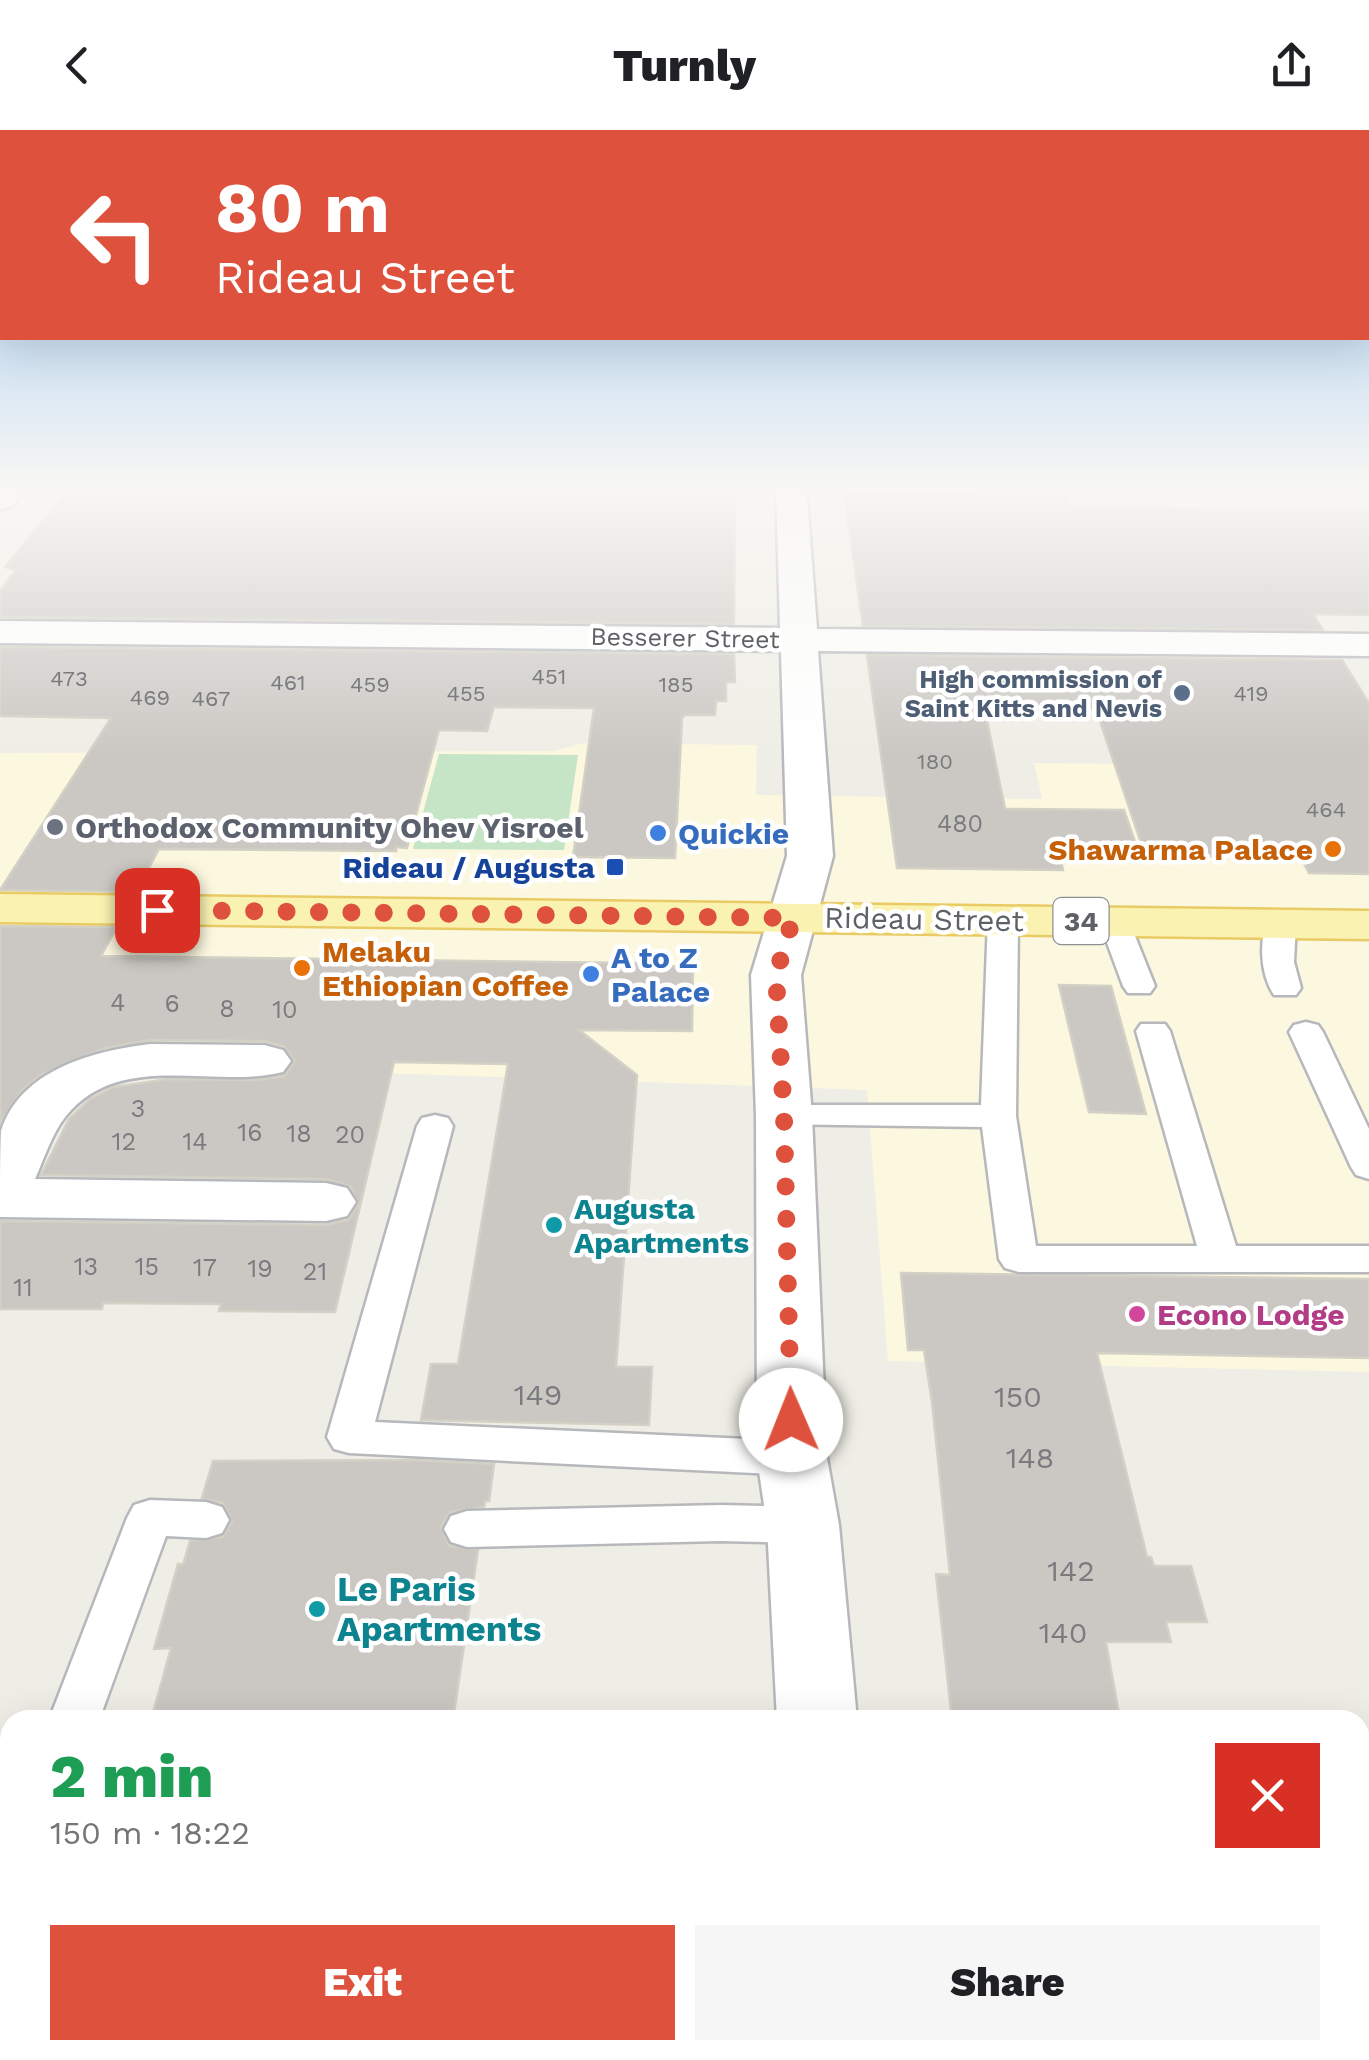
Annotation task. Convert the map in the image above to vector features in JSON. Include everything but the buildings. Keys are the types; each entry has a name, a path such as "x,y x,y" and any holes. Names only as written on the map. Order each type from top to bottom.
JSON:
{"main road":[{"name":"Rideau Street","path":"0,908 1369,924"}],"street":[{"path":"797,575 810,856 776,975 784,1116 792,1458 803,1525 816,1710"},
{"name":"Besserer Street","path":"0,632 1369,645"},
{"path":"264,1061 137,1061 88,1076 50,1100 0,1194 326,1202"}],"lane":[{"path":"1004,920 998,1116 1019,1259 1369,1259"},
{"path":"1114,922 1139,986"},
{"path":"1281,924 1278,962 1285,988"},
{"path":"1153,1031 1220,1259"},
{"path":"1306,1032 1369,1167"},
{"path":"784,1116 998,1116"},
{"path":"435,1126 348,1437 792,1458"},
{"path":"78,1710 150,1518 206,1520"},
{"path":"468,1529 803,1525"}],"shaded area":[{"path":"584,743 757,745 756,795 1042,799 1034,763 1369,766 1369,1372 888,1361 867,1090 214,1067 0,1073 0,753 553,751"}],"green space":[{"path":"439,754 578,755 564,850 413,849"}],"place":[{"name":"High commission of Saint Kitts and Nevis","path":"1182,693"},
{"name":"Orthodox Community Ohev Yisroel","path":"55,827"},
{"name":"Quickie","path":"658,833"},
{"name":"Shawarma Palace","path":"1333,849"},
{"name":"Rideau / Augusta","path":"615,867"},
{"name":"Melaku Ethiopian Coffee","path":"302,968"},
{"name":"A to Z Palace","path":"591,974"},
{"name":"Augusta Apartments","path":"554,1225"},
{"name":"Econo Lodge","path":"1137,1314"},
{"name":"Le Paris Apartments","path":"317,1609"}],"route":[{"path":"157,910 793,918 776,975 784,1116 791,1420"}]}
